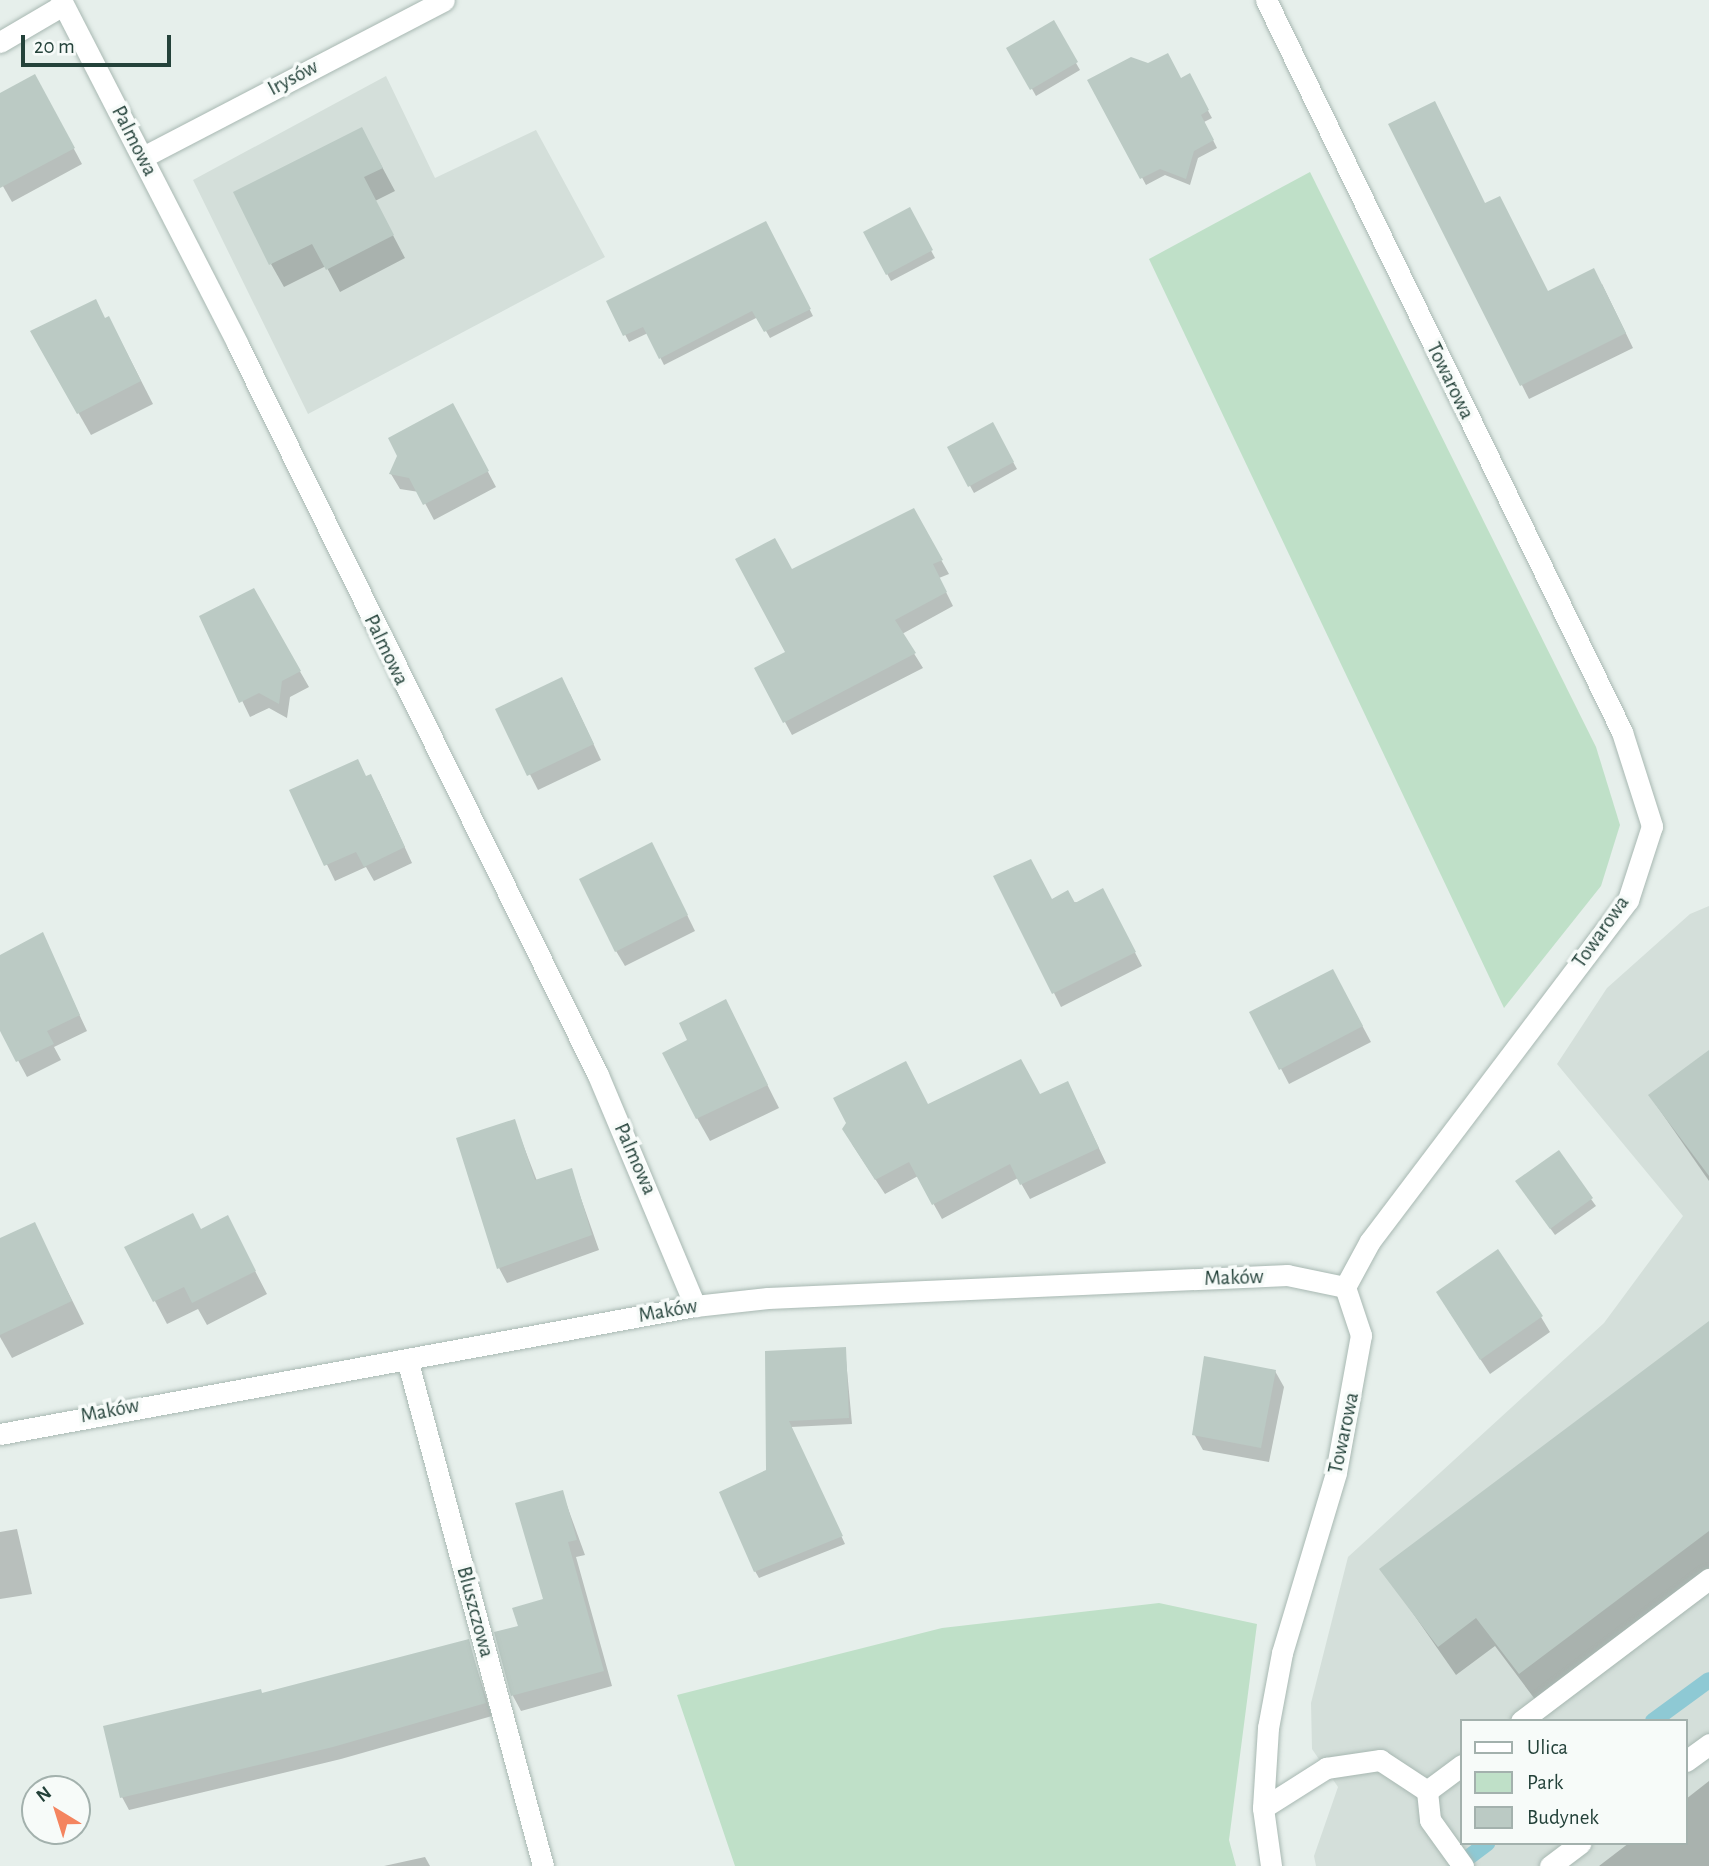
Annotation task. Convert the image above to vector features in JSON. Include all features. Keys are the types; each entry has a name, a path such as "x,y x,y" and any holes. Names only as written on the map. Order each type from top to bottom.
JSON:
{"street":[{"name":"Irysów","path":"143,157 444,0"},
{"name":"Towarowa","path":"1266,0 1622,732 1651,826 1628,900 1370,1241 1345,1287 1361,1335 1351,1406 1314,1550 1282,1653 1268,1728 1263,1808 1271,1866"},
{"name":"Palmowa","path":"62,3 143,157 598,1075 695,1306"},
{"path":"0,42 62,3"},
{"name":"Maków","path":"0,1434 695,1306 768,1298 1287,1275 1345,1287"},
{"name":"Bluszczowa","path":"407,1359 543,1866"},
{"path":"1524,1719 1709,1579"},
{"path":"1688,1760 1709,1744"},
{"path":"1263,1808 1326,1768 1380,1760 1427,1791"},
{"path":"1427,1791 1460,1766"},
{"path":"1427,1791 1430,1820 1463,1866"},
{"path":"1550,1866 1577,1845"}],"shaded area":[{"path":"386,76 435,178 536,130 605,257 308,414 193,180"},
{"path":"1709,906 1709,1866 1316,1866 1314,1856 1338,1787 1312,1749 1311,1703 1348,1557 1604,1323 1683,1216 1557,1064 1607,988 1690,914"}],"green space":[{"path":"1310,172 1596,747 1620,825 1601,886 1504,1008 1149,259"},
{"path":"1159,1603 1257,1624 1229,1840 1236,1866 735,1866 677,1695 942,1628"}],"building":[{"path":"1054,20 1078,62 1030,90 1006,48"},
{"path":"1168,53 1181,78 1190,73 1209,110 1201,115 1214,140 1194,151 1186,179 1160,169 1140,179 1087,80 1131,57 1148,63"},
{"path":"35,74 75,148 0,188 0,93"},
{"path":"1435,101 1485,203 1500,196 1548,291 1594,268 1626,333 1520,386 1388,124"},
{"path":"362,127 383,168 364,177 394,235 326,270 312,244 269,265 233,192"},
{"path":"910,207 933,250 886,275 863,232"},
{"path":"766,221 811,309 764,332 752,311 659,359 643,327 623,336 606,301"},
{"path":"96,299 105,318 109,316 141,381 77,414 30,331"},
{"path":"453,403 489,471 423,505 409,478 389,474 397,456 388,438"},
{"path":"993,422 1014,462 968,487 947,447"},
{"path":"914,508 943,560 933,564 947,592 895,620 916,653 783,723 754,668 785,652 735,559 775,538 792,569"},
{"path":"254,588 301,671 282,681 279,704 259,693 239,703 199,616"},
{"path":"562,677 594,744 527,776 495,709"},
{"path":"358,759 366,776 371,774 405,847 364,867 356,852 324,866 289,790"},
{"path":"652,842 688,915 615,952 579,879"},
{"path":"1031,859 1052,899 1068,890 1075,903 1103,888 1136,952 1052,994 993,876"},
{"path":"43,932 80,1015 47,1031 54,1044 16,1062 0,1031 0,955"},
{"path":"1333,969 1363,1026 1279,1070 1249,1012"},
{"path":"726,999 768,1085 696,1119 662,1053 687,1040 679,1023"},
{"path":"1709,1050 1709,1176 1648,1095"},
{"path":"1021,1059 1040,1094 1068,1081 1099,1148 1020,1185 1010,1164 932,1205 909,1162 875,1180 842,1129 846,1123 833,1098 906,1061 928,1104"},
{"path":"515,1119 535,1180 572,1168 592,1235 497,1269 456,1138"},
{"path":"1559,1150 1593,1198 1550,1229 1515,1181"},
{"path":"193,1213 201,1229 228,1215 256,1271 192,1303 184,1287 153,1302 124,1247"},
{"path":"35,1222 72,1301 0,1335 0,1238"},
{"path":"1498,1249 1543,1316 1480,1360 1436,1292"},
{"path":"1709,1321 1709,1531 1519,1674 1476,1618 1438,1647 1379,1569"},
{"path":"846,1347 849,1418 789,1421 843,1536 754,1572 719,1492 766,1470 765,1351"},
{"path":"1204,1356 1276,1370 1261,1448 1192,1435"},
{"path":"563,1490 577,1540 568,1542 604,1671 511,1696 494,1632 518,1626 512,1608 543,1599 515,1503"},
{"path":"469,1639 486,1703 333,1747 120,1798 103,1726 261,1689 262,1693"}],"waterway":[{"path":"1656,1719 1709,1680"},
{"path":"1457,1866 1484,1845"}]}
